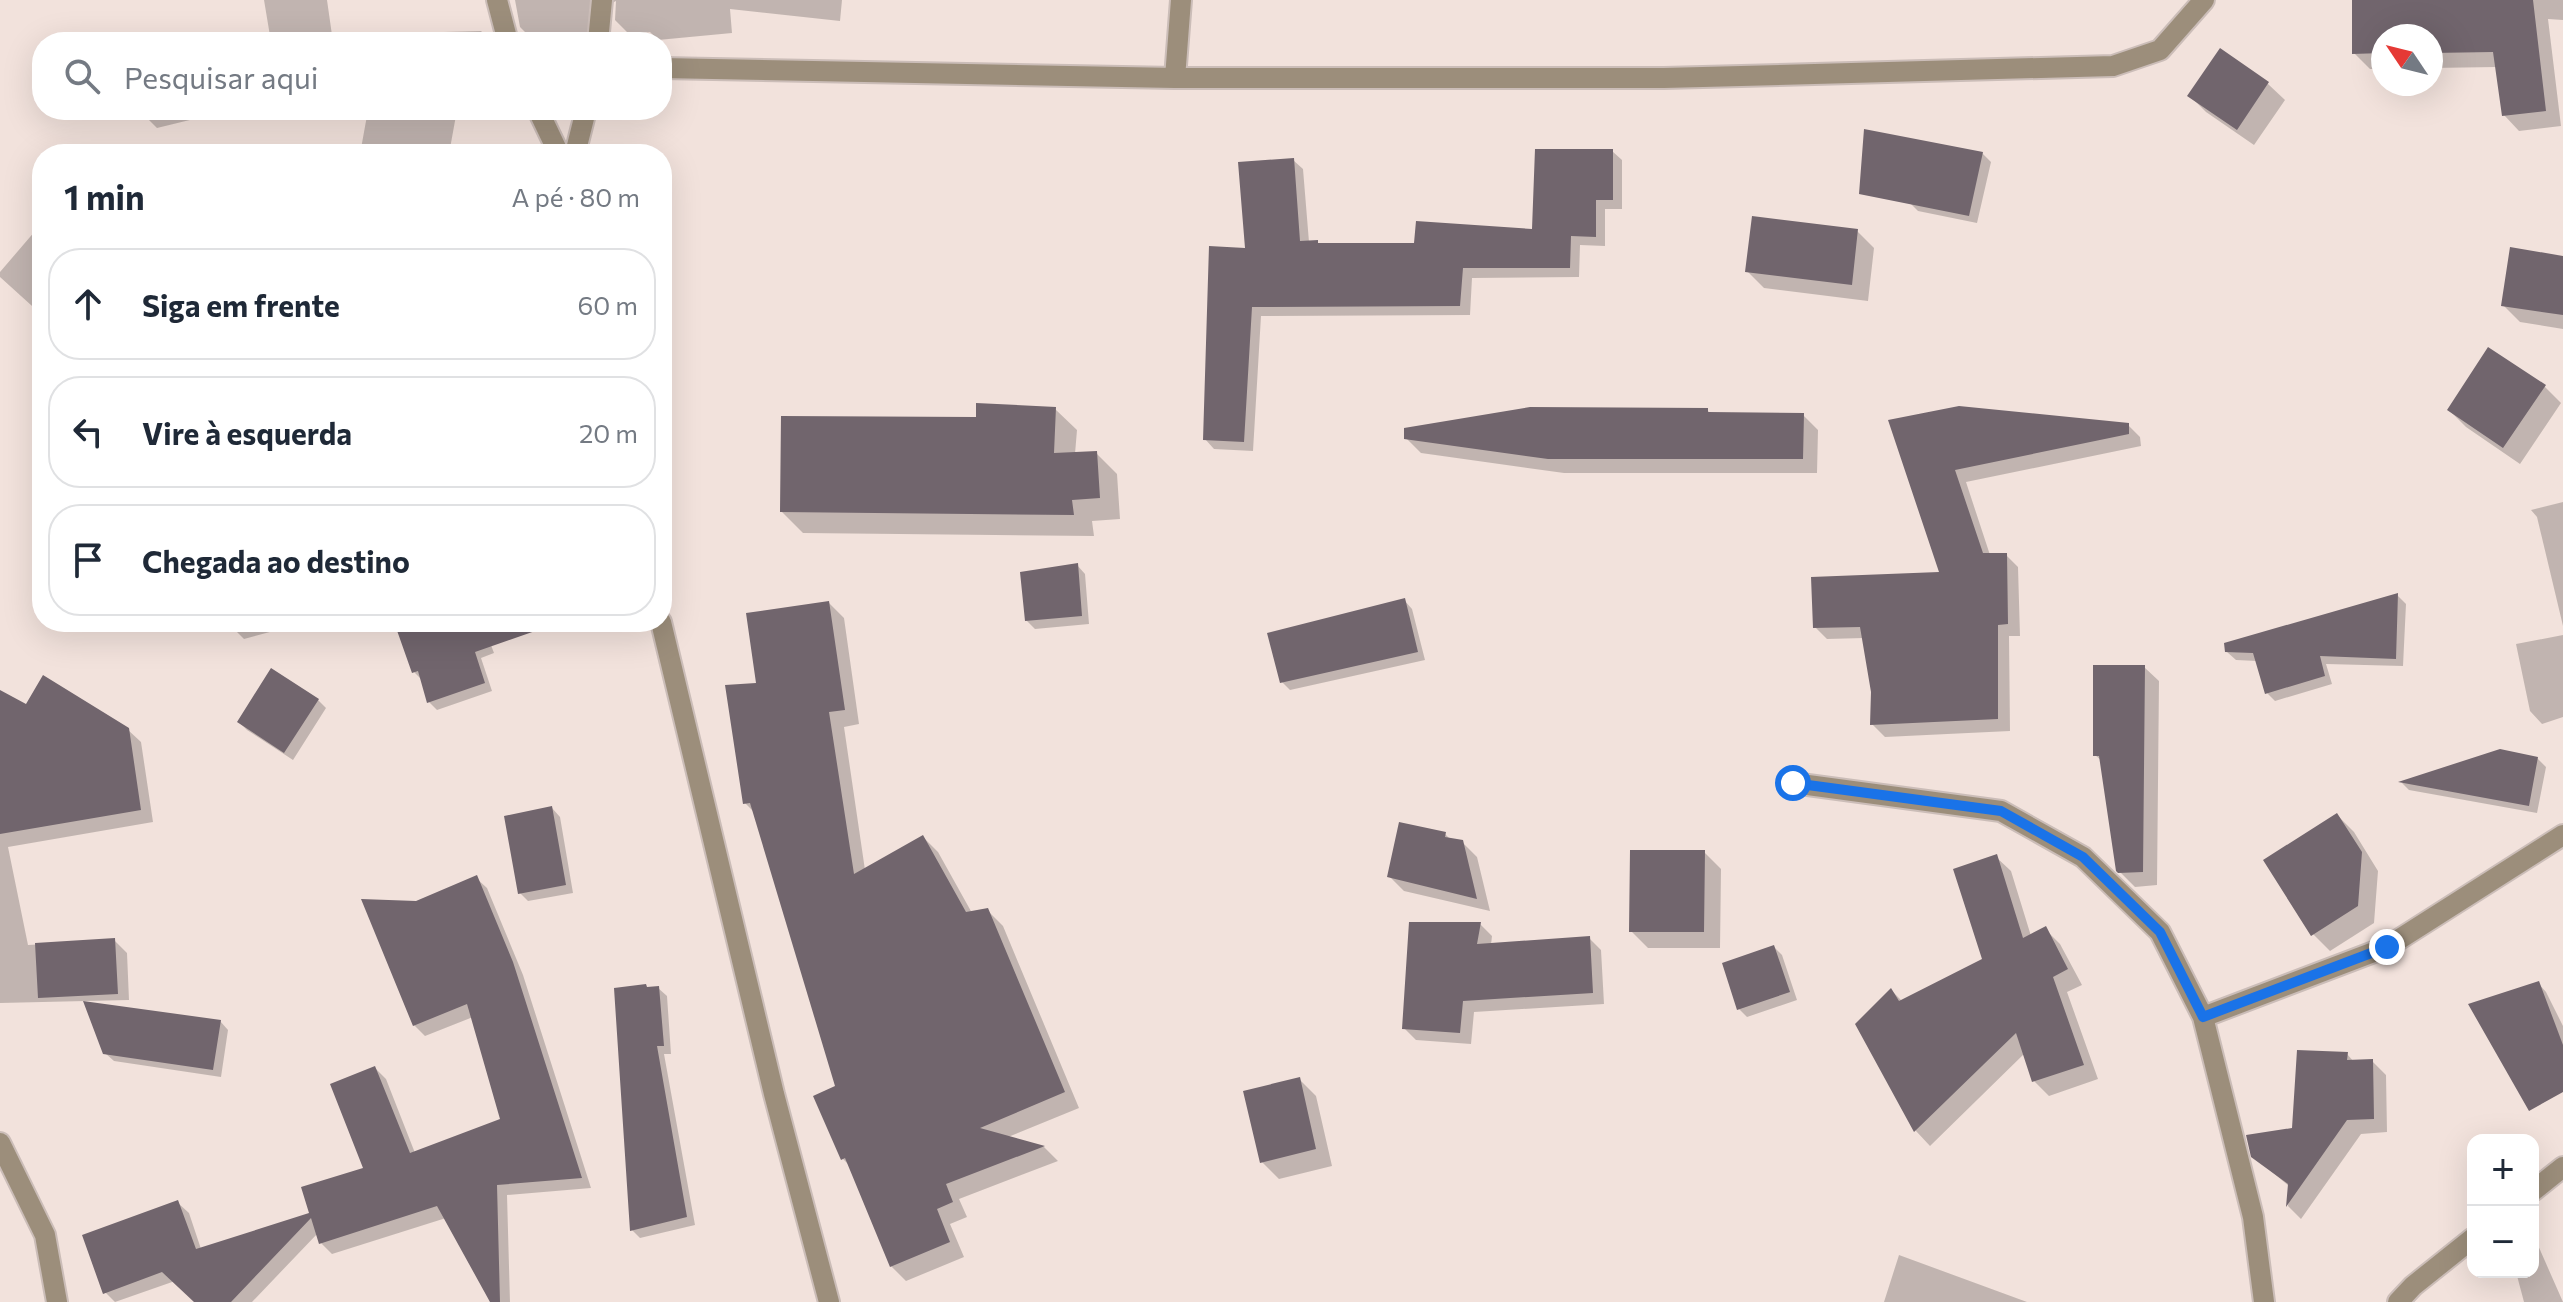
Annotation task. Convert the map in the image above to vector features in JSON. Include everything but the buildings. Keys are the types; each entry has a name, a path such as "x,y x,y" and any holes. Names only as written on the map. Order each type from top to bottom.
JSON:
{"street":[{"path":"497,0 505,32"},
{"path":"599,32 602,0"},
{"path":"1175,78 1181,0"},
{"path":"672,68 1175,78 1664,78 2113,66 2160,50 2204,0"},
{"path":"543,120 554,144"},
{"path":"578,144 584,120"},
{"path":"663,632 774,1094 829,1302"},
{"path":"1793,783 2001,811 2083,857 2160,932 2203,1017 2253,1217 2264,1302"},
{"path":"2203,1017 2387,947 2563,835"},
{"path":"0,1143 45,1235 57,1302"},
{"path":"2539,1186 2563,1167"},
{"path":"2398,1302 2467,1243"}],"route":[{"path":"1793,783 2001,811 2083,857 2160,932 2203,1017 2387,947"}]}
